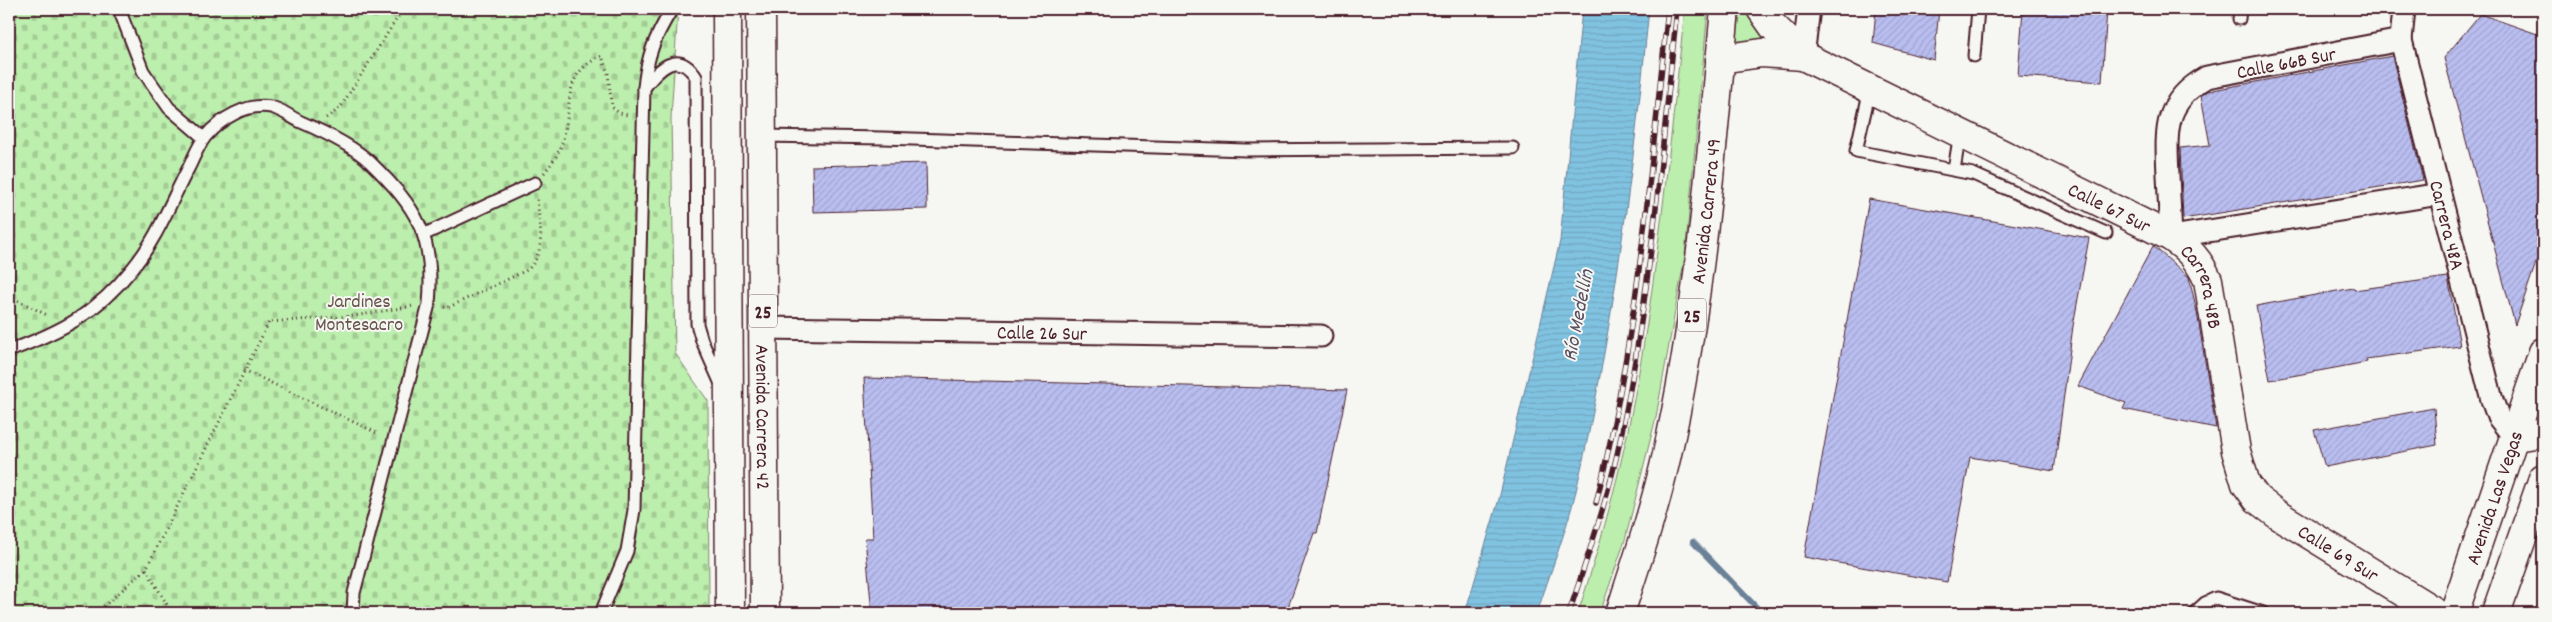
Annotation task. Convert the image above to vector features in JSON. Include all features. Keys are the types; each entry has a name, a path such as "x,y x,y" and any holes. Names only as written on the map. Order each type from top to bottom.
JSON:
{"main road":[{"name":"Avenida Carrera 42","path":"727,9 730,613"},
{"name":"Avenida Carrera 42","path":"761,9 765,613"},
{"name":"Avenida Carrera 49","path":"1620,613 1641,550 1664,464 1680,391 1705,220 1725,9"},
{"name":"Calle 67 Sur","path":"1769,15 1791,55"},
{"name":"Calle 67 Sur","path":"1720,59 1746,54 1791,55 1870,89 2171,237"},
{"name":"Carrera 48B","path":"2171,237 2188,249 2199,260 2208,280 2236,451 2246,484"},
{"name":"Avenida Las Vegas","path":"2454,613 2543,352"},
{"path":"2514,437 2543,433"},
{"name":"Avenida Las Vegas","path":"2496,613 2543,478"},
{"name":"Calle 69 Sur","path":"2246,484 2257,499 2278,516 2438,613"},
{"path":"741,613 764,538"}],"street":[{"path":"1791,55 1809,9"},
{"name":"Carrera 48A","path":"2404,9 2401,40 2492,400 2498,417 2514,437"},
{"name":"Calle 66B Sur","path":"2180,99 2190,87 2207,77 2401,40"},
{"name":"Carrera 48B","path":"2171,237 2166,134 2171,116 2180,99"},
{"name":"Calle 67 Sur","path":"2171,237 2440,194"},
{"name":"Calle 26 Sur","path":"763,328 1321,336"}],"lane":[{"path":"119,9 143,71 169,108 204,138"},
{"path":"601,613 607,595 627,552 634,510 644,88 647,60 652,45 672,9"},
{"path":"1974,56 1978,9"},
{"path":"644,88 657,71 666,64 678,63 690,68 696,77 697,324 702,341 729,402"},
{"path":"1870,89 1856,151 1973,174 2106,233"},
{"path":"9,351 68,326 109,295 149,248 204,138 223,119 247,109 271,107 364,156 398,190 425,234 432,273 429,304 354,593 353,613"},
{"path":"1954,170 1960,133"},
{"path":"762,136 1246,150 1513,148"},
{"path":"425,234 535,183"},
{"path":"594,613 607,595"},
{"path":"2194,613 2216,598 2263,613"}],"path":[{"path":"314,128 340,108 403,9"},
{"path":"96,613 146,569 269,322 354,316 429,304 447,308 527,270 534,264 541,246 535,183 554,162 559,152 564,138 570,90 574,81 589,61 602,56 608,74 612,106 619,113 642,115"},
{"path":"9,296 68,326"},
{"path":"244,370 394,441"},
{"path":"146,569 172,613"}],"green space":[{"name":"Jardines Montesacro","path":"9,9 678,9 671,117 675,353 708,401 709,613 9,613"},
{"path":"1685,9 1708,9 1685,256 1656,417 1625,540 1600,613 1578,613 1611,502 1637,382 1661,223"},
{"path":"1741,9 1755,9 1769,39 1735,45"}],"water":[{"name":"Río Medellín","path":"1582,9 1649,9 1629,191 1601,372 1576,491 1563,537 1537,613 1465,613 1499,499 1560,241"}],"building":[{"path":"1876,9 1939,9 1934,60 1873,43"},
{"path":"2023,9 2107,9 2102,82 2018,76"},
{"path":"2480,14 2543,36 2543,242 2515,325 2444,58"},
{"path":"2392,56 2423,180 2183,219 2180,148 2210,145 2201,96 2208,91"},
{"path":"926,163 927,209 813,212 812,166"},
{"path":"1869,199 2089,238 2073,326 2054,471 1970,457 1947,582 1804,557"},
{"path":"2153,246 2189,277 2197,312 2216,428 2123,409 2126,403 2078,386"},
{"path":"2448,277 2460,346 2366,359 2367,362 2270,380 2256,306 2353,288 2354,290"},
{"path":"864,378 1347,390 1317,533 1314,533 1286,613 872,613 865,538 873,538"},
{"path":"2434,408 2437,445 2325,467 2314,430"}],"waterway":[{"path":"1693,542 1762,613"}],"railway":[{"path":"1596,503 1622,381 1632,319 1641,257 1668,9"},
{"path":"1569,613 1598,525 1610,481 1631,383 1648,276 1677,9"}]}
